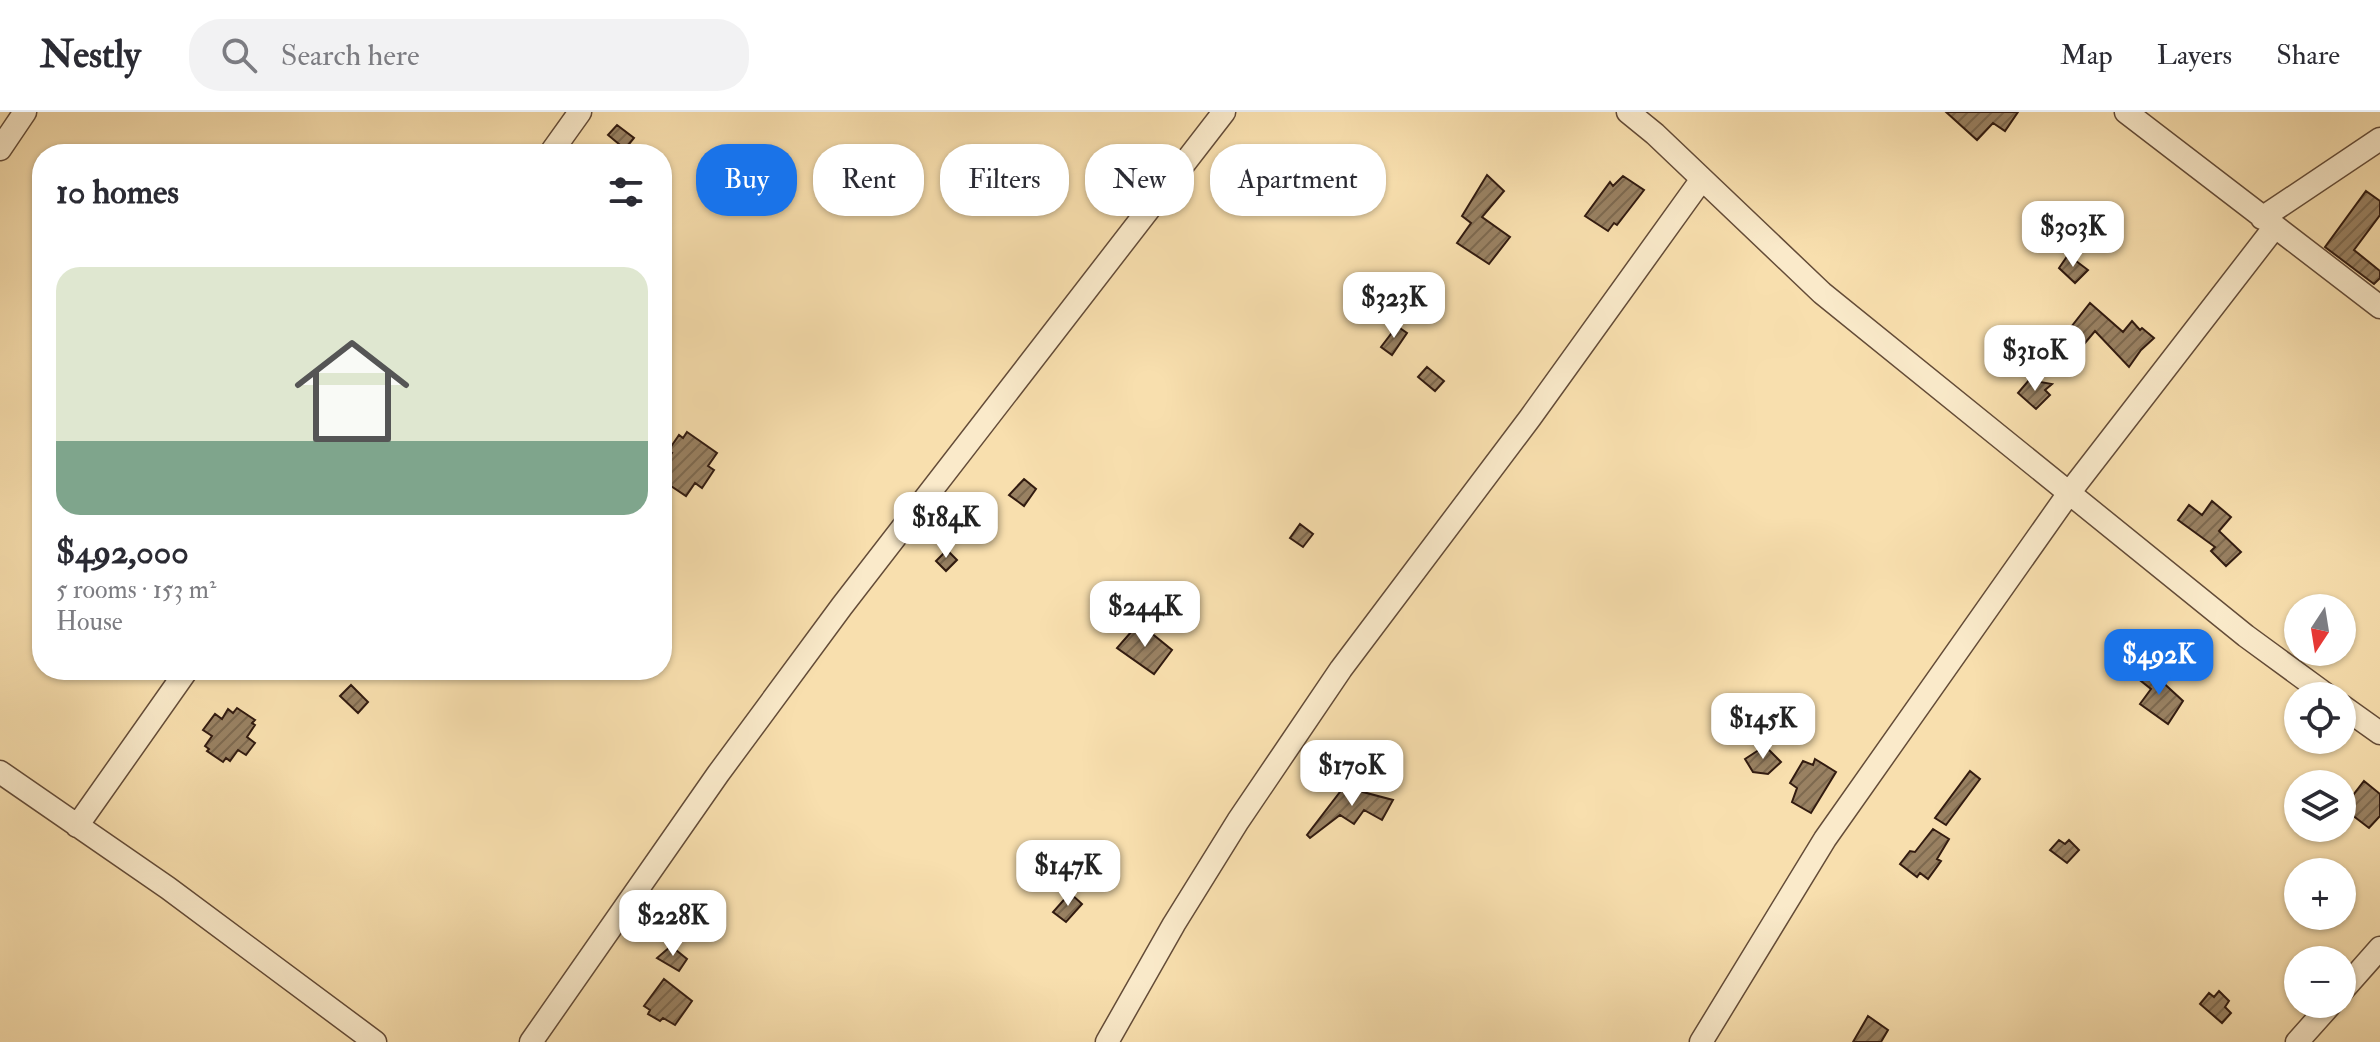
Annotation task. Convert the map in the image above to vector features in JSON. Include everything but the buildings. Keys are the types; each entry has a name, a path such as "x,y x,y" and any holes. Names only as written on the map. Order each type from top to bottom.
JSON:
{"street":[{"path":"0,149 25,112"},
{"path":"557,144 580,112"},
{"path":"531,1042 718,774 842,606 1224,112"},
{"path":"1628,112 1822,293 2246,636 2309,682"},
{"path":"2126,112 2380,307"},
{"path":"1701,1042 1825,839 2069,493 2268,223 2380,139"},
{"path":"1107,1042 1174,924 1238,821 1341,669 1530,418 1702,179"},
{"path":"77,826 180,680"},
{"path":"2356,716 2380,733"},
{"path":"0,772 168,888 375,1042"},
{"path":"2356,975 2380,948"},
{"path":"2297,1042 2318,1018"}]}
